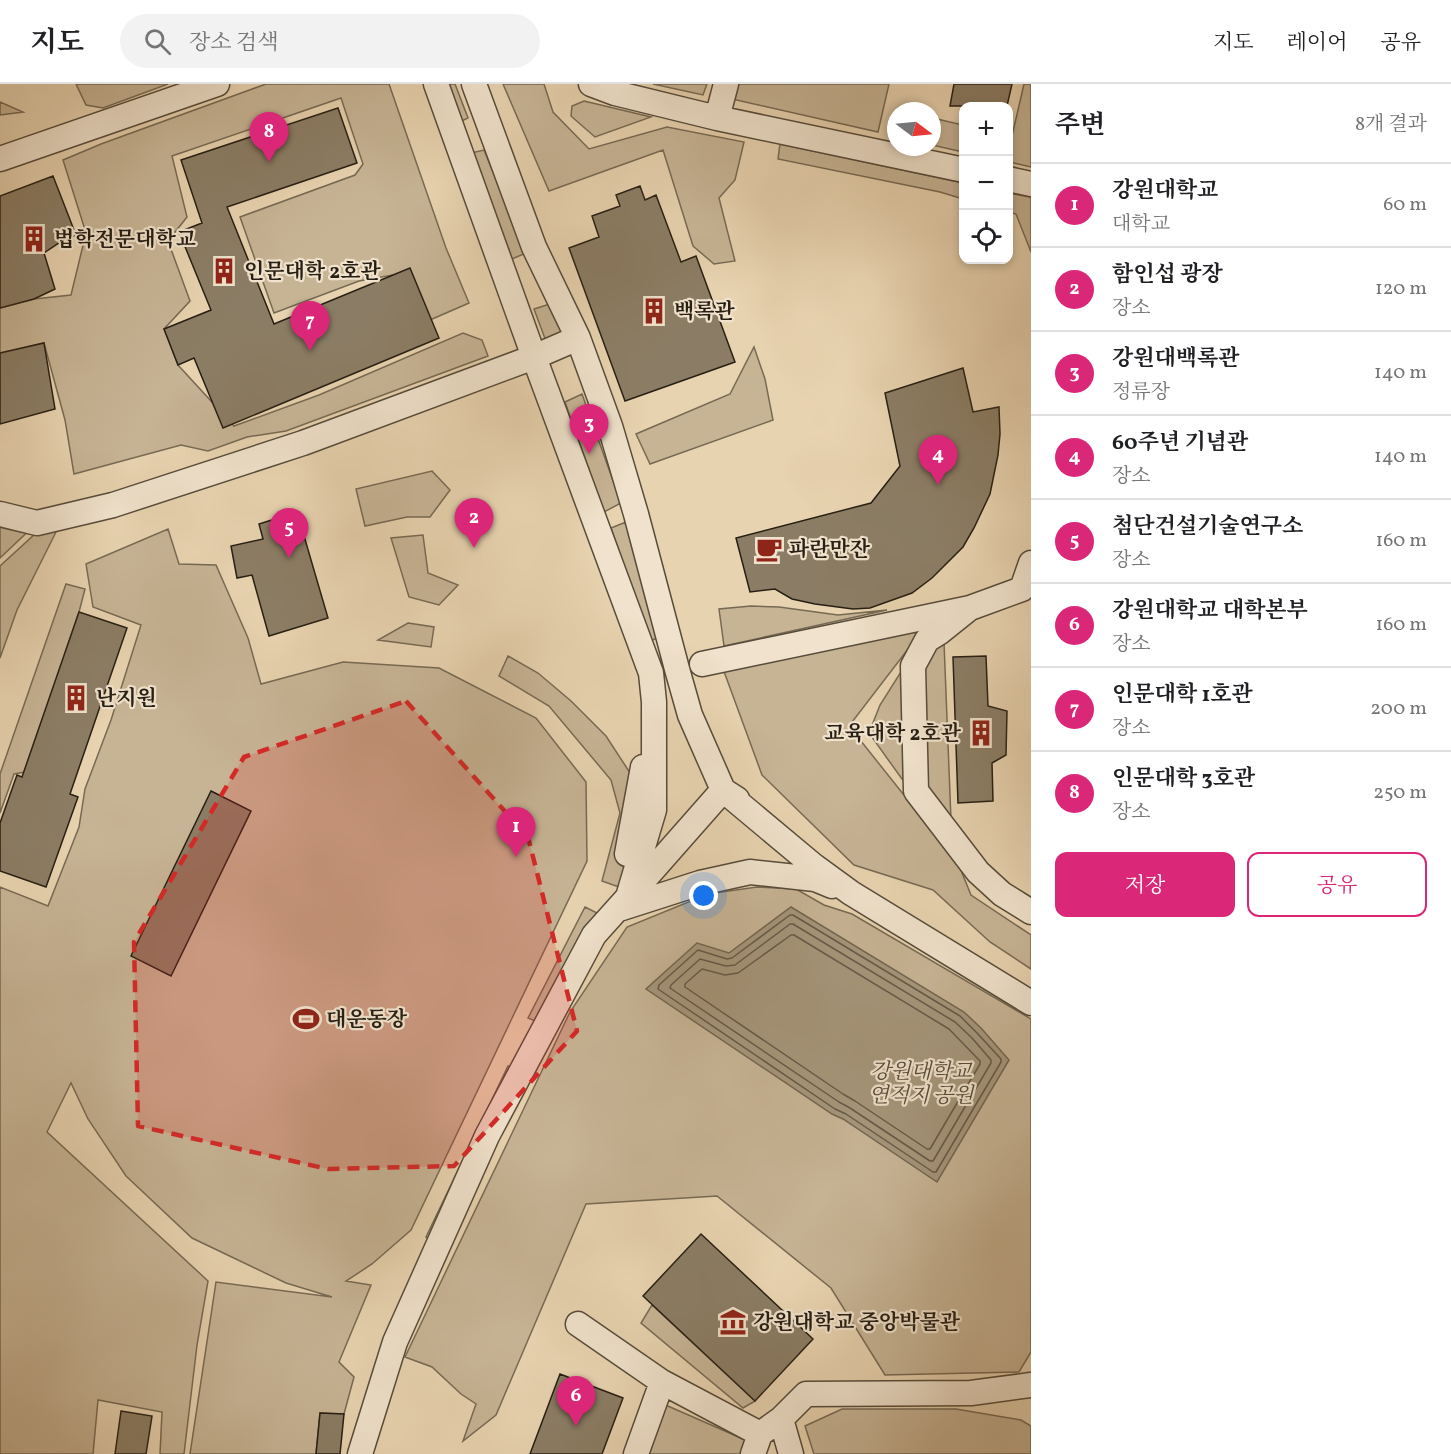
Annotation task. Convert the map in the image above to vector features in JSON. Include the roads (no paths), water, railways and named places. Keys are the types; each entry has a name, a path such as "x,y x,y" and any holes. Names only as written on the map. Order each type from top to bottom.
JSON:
{"street":[{"path":"0,159 217,84"},
{"path":"436,84 651,673 654,702 623,904"},
{"path":"474,84 534,248 578,338 610,426 690,715 723,790 850,893 1031,1003"},
{"path":"591,84 615,93 717,118 959,169"},
{"path":"717,118 726,84"},
{"path":"1013,180 1031,184"},
{"path":"0,514 38,523 113,505 303,443 534,357 578,338"},
{"path":"702,664 970,608 1022,589 1031,563"},
{"path":"970,608 927,640 913,666 916,791 978,872 1002,894 1031,912"},
{"path":"651,673 690,715"},
{"path":"654,702 690,715"},
{"path":"360,1454 395,1342 487,1136 594,935 723,790"},
{"path":"723,790 1031,995"},
{"path":"623,904 750,872 815,879 850,893"},
{"path":"578,1324 757,1444 806,1394 971,1393 1031,1385"},
{"path":"636,1454 662,1382"},
{"path":"781,1419 791,1454"}],"water":[{"path":"791,907 964,1012 1009,1060 937,1182 646,989 697,943 729,953"}],"place":[{"name":"인문대학 3호관","path":"269,162"},
{"name":"법학전문대학교","path":"34,239"},
{"name":"인문대학 2호관","path":"224,271"},
{"name":"백록관","path":"654,311"},
{"name":"인문대학 1호관","path":"310,351"},
{"name":"강원대백록관","path":"589,454"},
{"name":"60주년 기념관","path":"938,485"},
{"name":"함인섭 광장","path":"474,548"},
{"name":"파란만잔","path":"769,549"},
{"name":"첨단건설기술연구소","path":"289,558"},
{"name":"난지원","path":"76,698"},
{"name":"교육대학 2호관","path":"981,733"},
{"name":"강원대학교","path":"516,857"},
{"name":"대운동장","path":"306,1019"},
{"name":"강원대학교 중앙박물관","path":"733,1322"},
{"name":"강원대학교 대학본부","path":"576,1426"}],"park label":[{"name":"강원대학교 연적지 공원","path":"921,1083"}]}
